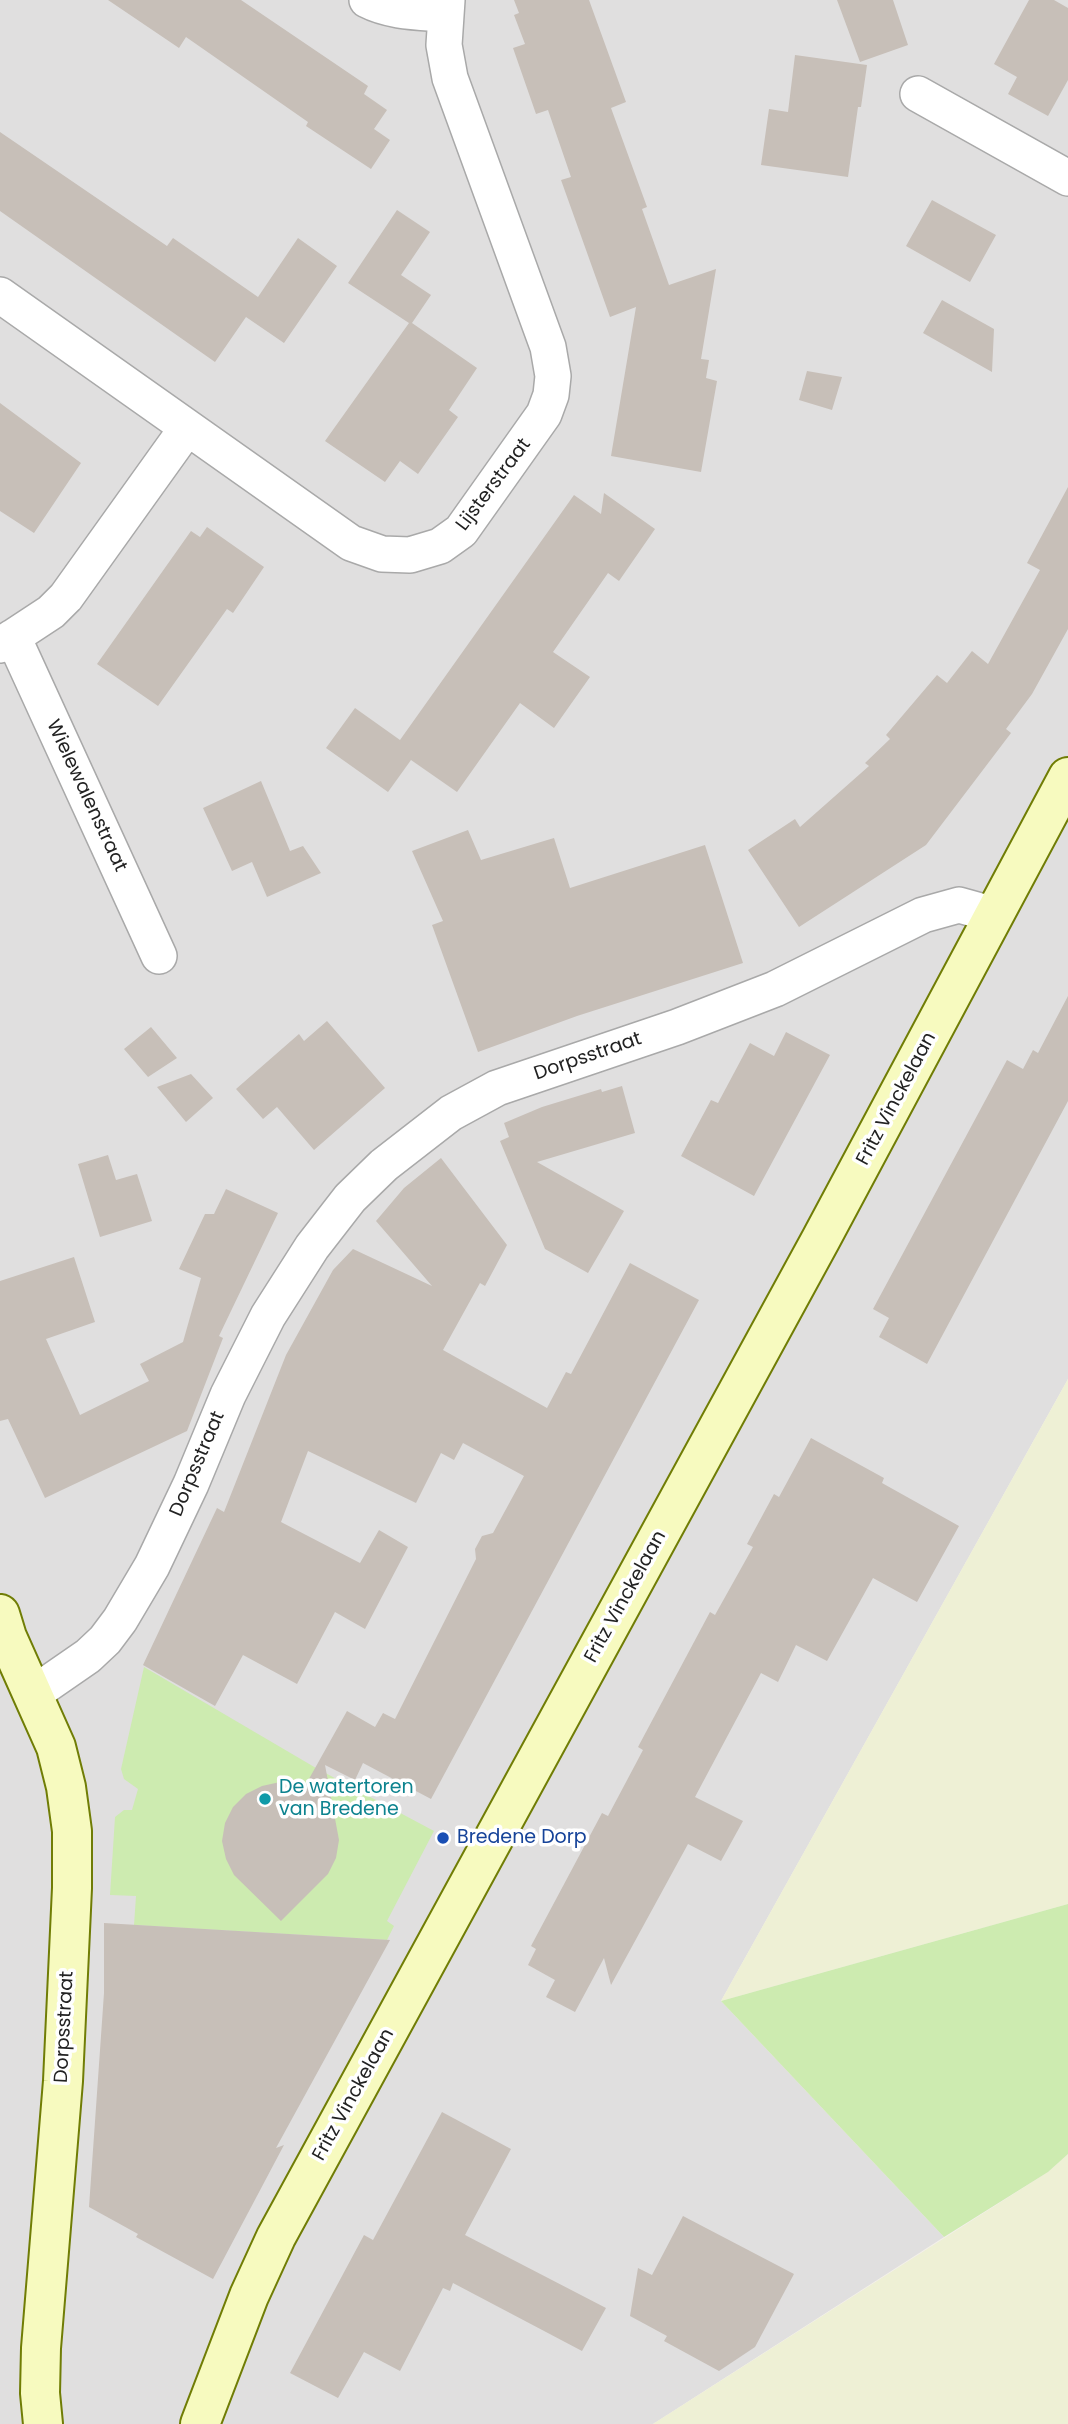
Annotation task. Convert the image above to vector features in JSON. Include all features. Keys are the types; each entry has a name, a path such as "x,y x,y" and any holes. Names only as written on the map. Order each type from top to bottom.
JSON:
{"street":[{"path":"367,0 393,9 445,7"},
{"name":"Lijsterstraat","path":"0,295 351,543 374,552 397,556 429,550 461,531 537,428 551,395 553,376 551,359 450,78 444,45 445,7"},
{"path":"918,94 1068,178"},
{"name":"Wielewalenstraat","path":"159,956 6,641 51,612 66,597 187,428"},
{"name":"Fritz Vinckelaan","path":"200,2424 249,2296 276,2237 802,1275 1068,778"},
{"name":"Dorpsstraat","path":"43,2424 40,2393 41,2348 63,2081 72,1831 66,1787 56,1747 33,1694 88,1656 120,1620 152,1566 191,1484 228,1395 268,1316 312,1247 351,1198 384,1165 451,1113 497,1088 677,1027 775,989 932,911 959,905 995,915"},
{"path":"0,1614 7,1637 33,1694"}],"shaded area":[{"path":"0,0 1068,0 1068,1379 721,2001 944,2237 653,2424 0,2424"}],"green space":[{"path":"1068,1379 1068,1904 721,2001"},
{"path":"144,1667 316,1768 434,1831 387,1921 394,1926 387,1940 134,1925 136,1896 110,1895 115,1817 124,1810 132,1810 138,1789 124,1779 121,1769"},
{"path":"1068,1904 1068,2154 1048,2172 944,2237 721,2001"},
{"path":"1068,2154 1068,2424 653,2424 1048,2172"}],"building":[{"path":"108,0 241,0 368,86 364,94 387,110 374,129 390,140 371,169 306,126 308,122 186,37 179,48"},
{"path":"514,0 589,0 626,102 611,108 647,207 642,209 669,285 716,269 701,359 709,360 706,378 717,381 701,472 611,456 636,307 610,317 561,180 571,177 548,110 536,114 513,48 525,44 514,15 519,13"},
{"path":"837,0 893,0 908,45 860,62"},
{"path":"1029,0 1054,0 1068,8 1068,80 1048,116 1008,94 1017,77 994,64"},
{"path":"795,55 867,65 848,177 761,165 769,109 788,112"},
{"path":"0,132 167,246 173,238 258,297 298,238 337,266 284,343 246,317 215,362 0,211"},
{"path":"932,200 996,235 970,282 906,246"},
{"path":"397,210 430,232 401,275 431,295 412,323 477,368 449,410 458,417 418,474 400,461 385,482 325,441 409,323 348,283"},
{"path":"942,300 994,329 992,372 923,333"},
{"path":"807,371 842,377 832,410 799,400"},
{"path":"0,403 81,463 34,533 0,511"},
{"path":"1068,487 1068,629 1032,694 1006,729 1011,733 926,845 799,927 748,850 795,819 800,827 869,766 865,763 890,739 886,735 937,675 947,683 972,651 988,664 1040,570 1027,563"},
{"path":"604,493 655,529 619,581 608,573 553,652 590,677 554,728 520,703 457,792 411,760 388,792 326,748 355,708 400,740 574,495 601,514"},
{"path":"207,527 264,567 233,613 227,609 158,706 97,664 191,531 200,537"},
{"path":"261,781 290,851 303,846 321,873 267,897 252,862 232,871 203,808"},
{"path":"468,830 481,860 554,838 570,888 705,845 743,963 577,1016 478,1052 432,925 443,921 412,851"},
{"path":"1068,996 1068,1101 927,1364 879,1337 889,1318 873,1309 1007,1060 1023,1069 1033,1050 1038,1053"},
{"path":"327,1021 385,1088 314,1150 277,1107 263,1119 236,1089 299,1034 304,1041"},
{"path":"151,1027 177,1058 148,1077 124,1049"},
{"path":"786,1032 830,1055 754,1196 681,1156 711,1100 718,1103 750,1043 774,1056"},
{"path":"191,1074 213,1098 186,1122 157,1087"},
{"path":"622,1086 635,1133 537,1162 624,1211 588,1273 545,1249 500,1141 509,1137 504,1123 542,1107 601,1089 602,1092"},
{"path":"108,1155 116,1180 137,1174 152,1221 100,1237 78,1164"},
{"path":"441,1158 507,1245 485,1286 480,1283 443,1350 547,1408 566,1372 571,1374 630,1263 699,1300 431,1799 363,1763 355,1780 325,1765 339,1840 336,1858 328,1874 281,1921 234,1875 226,1859 222,1841 225,1823 233,1807 246,1794 262,1786 280,1782 305,1786 347,1711 375,1727 383,1713 395,1719 476,1559 475,1549 482,1536 493,1533 524,1476 463,1443 454,1460 441,1453 416,1503 308,1451 281,1522 360,1563 379,1530 408,1547 365,1629 335,1612 297,1684 243,1655 215,1706 143,1665 217,1508 224,1512 286,1355 333,1270 353,1249 432,1286 376,1221 404,1188"},
{"path":"226,1189 278,1213 219,1336 223,1338 187,1431 45,1498 8,1419 0,1421 0,1281 74,1257 95,1322 46,1339 80,1415 149,1381 140,1364 183,1342 201,1278 179,1269 205,1214 214,1214"},
{"path":"811,1438 884,1478 882,1483 959,1526 917,1602 873,1578 827,1661 796,1645 778,1682 761,1673 695,1797 743,1821 721,1861 688,1844 611,1985 604,1958 575,2012 546,1997 555,1980 528,1965 536,1949 531,1946 602,1813 608,1816 643,1750 638,1747 710,1612 715,1615 753,1547 747,1544 774,1494 779,1497"},
{"path":"104,1923 390,1940 276,2148 284,2145 213,2279 136,2237 138,2234 89,2207 104,1993"},
{"path":"442,2112 511,2149 465,2235 606,2308 582,2351 453,2283 450,2291 443,2288 400,2371 364,2352 338,2398 290,2373 364,2235 373,2240"},
{"path":"683,2216 794,2274 755,2347 719,2371 664,2341 667,2336 630,2316 638,2268 652,2275"}],"place":[{"name":"De watertoren van Bredene","path":"265,1799"},
{"name":"Bredene Dorp","path":"443,1838"}]}
